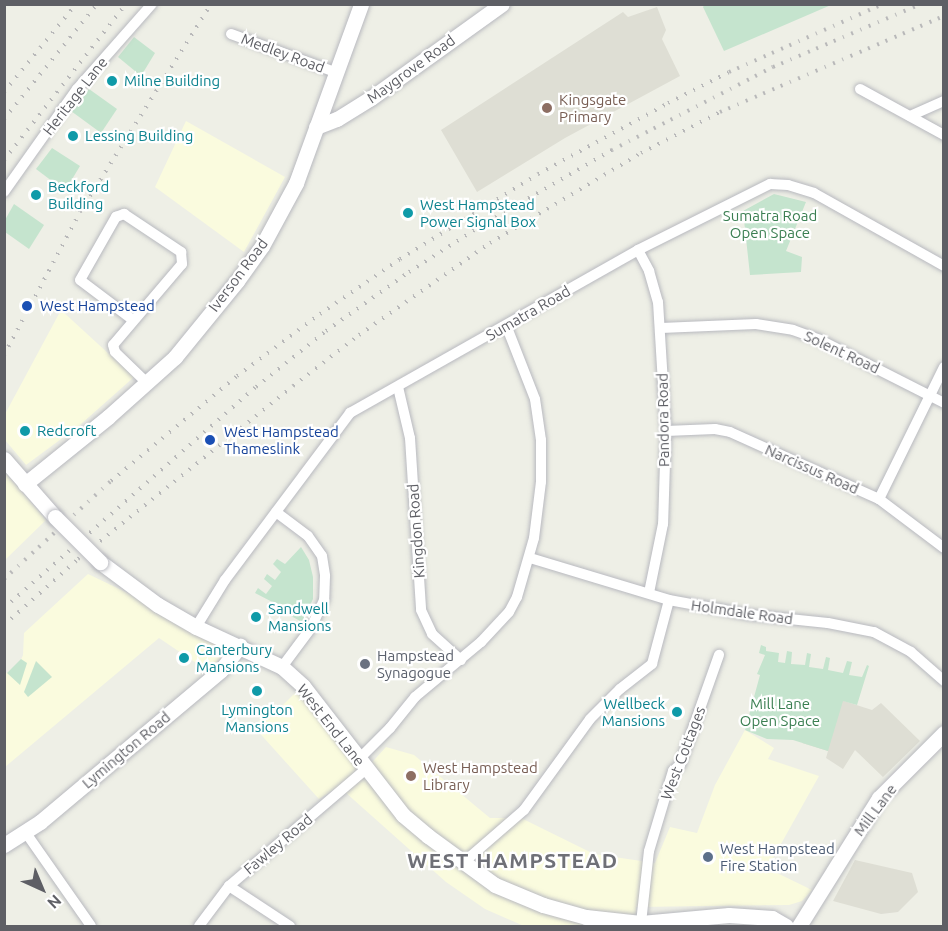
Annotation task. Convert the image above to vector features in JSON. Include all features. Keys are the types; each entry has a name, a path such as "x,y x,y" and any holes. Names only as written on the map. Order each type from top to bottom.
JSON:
{"main road":[{"name":"Iverson Road","path":"26,484 175,357 237,281 261,246 296,183 334,72 361,4"},
{"name":"Maygrove Road","path":"316,127 337,119 371,98 502,4"},
{"name":"West End Lane","path":"4,459 55,517 100,562 149,599 196,627 282,667 303,686 403,814 495,885 577,916 647,924 714,922 729,915 772,918 786,927"},
{"name":"Lymington Road","path":"4,845 26,833 221,670 240,646"},
{"name":"Mill Lane","path":"799,927 879,798 944,734"}],"street":[{"name":"Heritage Lane","path":"4,192 77,89 152,4"},
{"name":"Medley Road","path":"231,34 334,72"},
{"path":"860,88 944,135"},
{"path":"910,116 944,101"},
{"name":"Sumatra Road","path":"196,627 225,580 350,413 638,250 770,184 788,185 822,198 944,266"},
{"path":"133,320 80,280 116,217 124,214 181,252 182,264 113,345 115,352 146,382"},
{"name":"Pandora Road","path":"638,250 655,286 661,328 666,430 663,525 650,593"},
{"name":"Solent Road","path":"661,328 756,324 794,330 944,403"},
{"name":"Fawley Road","path":"199,927 228,886 362,764 415,698 461,660 509,612 518,597 530,558 541,482 541,440 535,399 506,325"},
{"path":"879,499 944,367"},
{"name":"Kingdon Road","path":"398,387 410,438 421,610 432,634 461,660"},
{"name":"Narcissus Road","path":"666,430 715,429 730,432 879,499 944,548"},
{"path":"276,512 308,536 322,556 325,576 324,600 311,628 282,667"},
{"name":"Holmdale Road","path":"530,558 669,600 751,615 828,623 874,632 911,652 944,681"},
{"path":"464,862 524,810 590,719 620,689 652,664 669,600"},
{"name":"West Cottages","path":"647,924 649,851 673,771 680,765 719,655"},
{"path":"26,833 91,927"},
{"path":"228,886 290,927"}],"shaded area":[{"name":"Kingsgate Primary","path":"657,7 666,30 662,39 680,76 565,138 477,192 441,130 623,12 628,17"},
{"path":"186,121 285,177 244,252 155,187"},
{"path":"61,310 134,377 80,425 26,465 5,440 4,416"},
{"path":"4,471 46,520 5,560 4,560"},
{"path":"88,574 234,644 208,671 159,638 5,767 4,675 20,662 23,655 24,633"},
{"path":"298,690 361,766 352,778 319,799 255,728 261,718 278,705 281,707"},
{"path":"819,693 872,710 881,703 920,741 883,777 855,750 843,769 826,758 828,751 802,743"},
{"path":"745,730 774,748 768,759 819,776 772,860 775,872 812,890 802,901 789,905 636,907 637,926 524,926 485,909 446,882 345,792 386,747 414,755 490,818 521,818 594,854 655,863 670,827 697,833 715,785"},
{"path":"855,860 912,873 918,892 898,912 881,914 833,901"}],"green space":[{"path":"705,4 831,5 724,51 703,7"},
{"path":"134,37 155,53 141,76 118,57"},
{"path":"89,89 117,109 101,133 71,111"},
{"path":"52,148 80,166 65,191 36,169"},
{"name":"Sumatra Road Open Space","path":"774,194 806,202 786,251 802,257 801,272 750,275 743,211"},
{"path":"14,204 44,225 29,249 5,232 5,220"},
{"path":"301,547 309,560 313,577 313,599 302,622 280,610 282,607 255,593 258,588 266,594 272,586 264,579 267,574 275,580 281,572 273,564 277,559 285,564"},
{"name":"Mill Lane Open Space","path":"761,645 766,647 766,651 779,653 778,662 785,663 787,651 792,652 791,664 805,665 807,653 811,654 809,667 823,669 826,657 830,658 828,670 843,673 847,661 852,662 849,675 862,677 867,665 869,666 857,705 843,701 828,751 793,740 767,739 745,730 760,675 757,674 765,655 759,653"},
{"path":"21,659 27,663 20,685 7,673"},
{"path":"36,661 52,677 28,697 24,692"}],"railway":[{"path":"4,92 76,4"},
{"path":"4,119 97,4"},
{"path":"4,160 126,4"},
{"path":"4,355 80,212 211,4"},
{"path":"4,579 111,481 237,376 320,314 400,259 538,174 668,103 729,72 883,4"},
{"path":"4,608 256,387 326,331 409,272 479,227 612,150 773,67 921,4"},
{"path":"4,625 78,559 293,386 359,335 490,243 641,153 720,112 944,16"}],"place":[{"name":"Milne Building","path":"112,81"},
{"name":"Kingsgate Primary","path":"547,108"},
{"name":"Lessing Building","path":"73,136"},
{"name":"Beckford Building","path":"36,195"},
{"name":"West Hampstead Power Signal Box","path":"408,213"},
{"name":"West Hampstead","path":"27,306"},
{"name":"Redcroft","path":"25,431"},
{"name":"West Hampstead Thameslink","path":"210,440"},
{"name":"Sandwell Mansions","path":"256,617"},
{"name":"Canterbury Mansions","path":"184,658"},
{"name":"Hampstead Synagogue","path":"365,664"},
{"name":"Lymington Mansions","path":"257,691"},
{"name":"Wellbeck Mansions","path":"677,712"},
{"name":"West Hampstead Library","path":"411,776"},
{"name":"West Hampstead Fire Station","path":"708,857"}],"district":[{"name":"WEST HAMPSTEAD","path":"513,860"}]}
